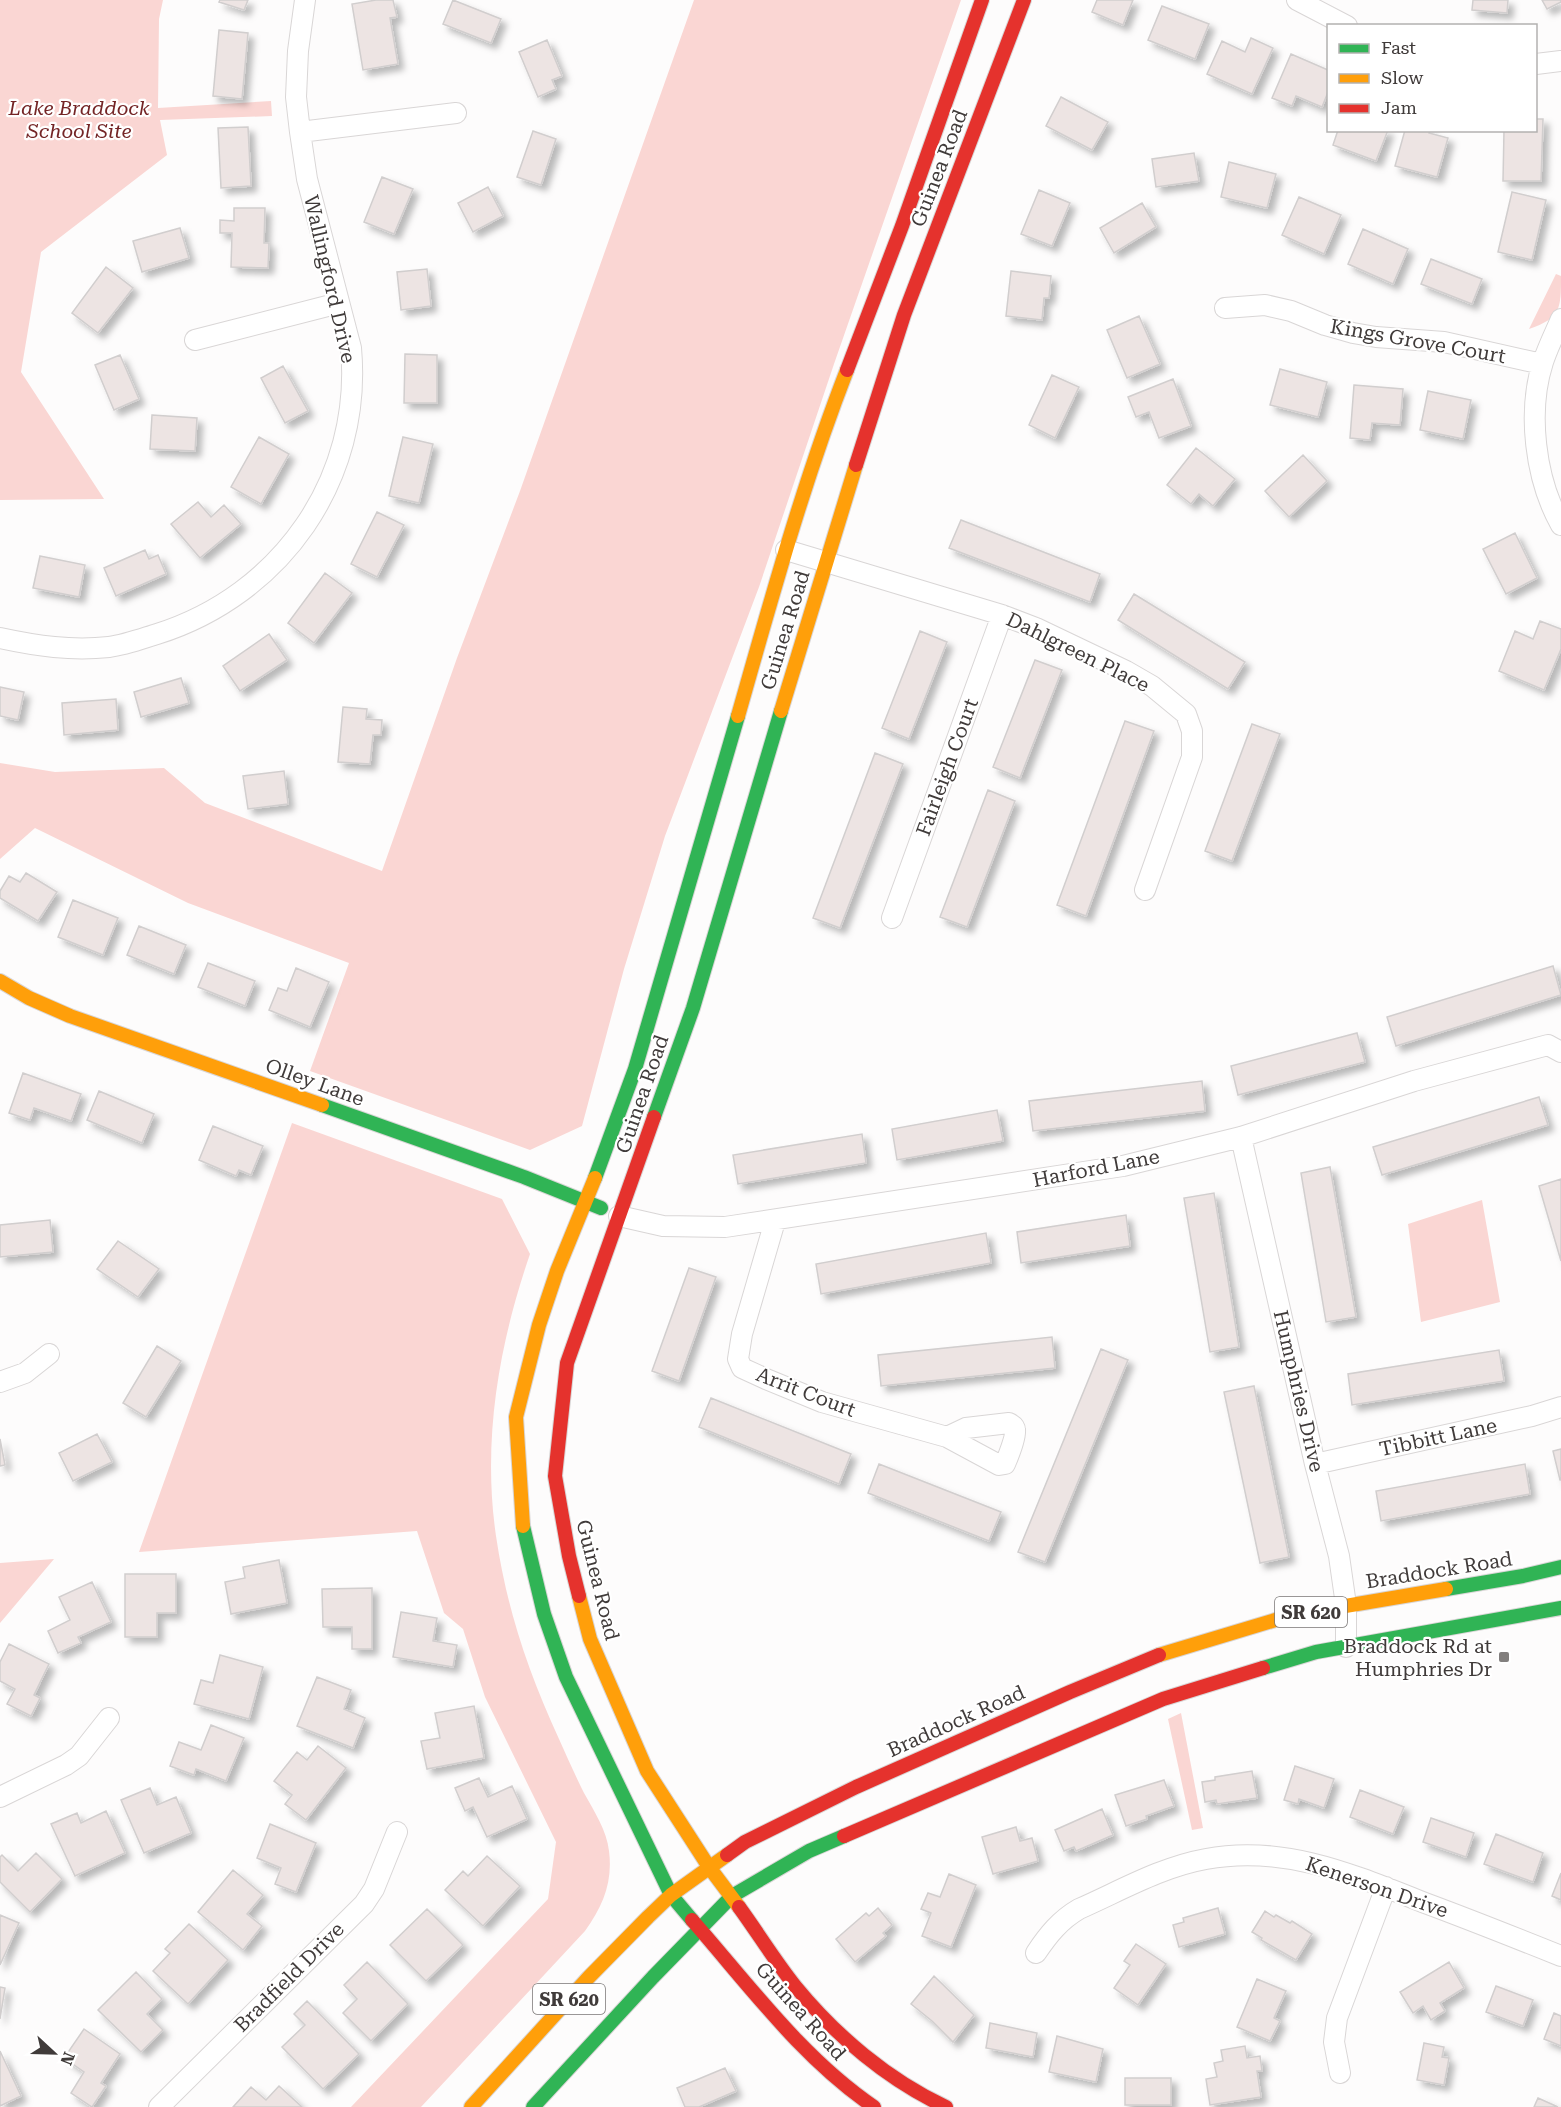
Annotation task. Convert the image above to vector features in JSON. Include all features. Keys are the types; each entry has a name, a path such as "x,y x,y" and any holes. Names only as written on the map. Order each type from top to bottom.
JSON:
{"main road":[{"name":"Guinea Road","path":"874,2107 855,2094 812,2057 671,1895 566,1677 544,1614 523,1526 516,1417 539,1325 557,1271 638,1058 786,550 826,424 902,226 982,0"},
{"name":"Guinea Road","path":"946,2107 922,2096 848,2043 795,1986 709,1867 647,1771 590,1639 569,1556 555,1476 567,1363 693,1008 826,561 904,315 1024,0"},
{"name":"Olley Lane","path":"0,981 29,998 70,1016 524,1177 619,1216"},
{"name":"Braddock Road","path":"471,2107 589,1977 671,1895 745,1842 856,1787 1164,1653 1282,1618 1346,1605 1523,1576 1561,1567"},
{"name":"SR 620","path":"533,2107 732,1896 809,1851 1163,1699 1316,1652 1561,1608"}],"street":[{"name":"Wallingford Drive","path":"0,638 41,647 66,649 110,647 184,626 217,609 251,586 272,567 289,549 309,519 329,481 341,450 353,370 351,348 307,179 300,132 296,97 297,63 305,0"},
{"path":"1297,0 1343,24"},
{"path":"1537,64 1561,61"},
{"path":"300,132 456,113"},
{"path":"195,340 339,303"},
{"name":"Kings Grove Court","path":"1225,308 1265,305 1291,311 1325,325 1353,333 1444,342 1542,364"},
{"path":"1561,319 1542,364 1537,395 1537,443 1548,496 1561,525"},
{"name":"Dahlgreen Place","path":"786,550 1002,615 1036,628 1152,686 1186,714 1192,731 1192,757 1145,890"},
{"name":"Fairleigh Court","path":"892,918 1002,615"},
{"name":"Harford Lane","path":"619,1216 663,1226 725,1227 1123,1166 1241,1137 1414,1081 1548,1046 1561,1052"},
{"name":"Humphries Drive","path":"1241,1137 1315,1464 1339,1556 1346,1605 1346,1647"},
{"name":"Arrit Court","path":"775,1221 742,1334 738,1359 742,1368 822,1402 947,1437"},
{"path":"0,1382 25,1373 49,1354"},
{"name":"Tibbitt Lane","path":"1315,1464 1532,1416 1561,1407"},
{"path":"0,1797 53,1773 79,1756 109,1718"},
{"name":"Bradfield Drive","path":"159,2107 364,1904 374,1889 397,1832"},
{"name":"Kenerson Drive","path":"1036,1953 1051,1931 1068,1915 1079,1909 1163,1872 1206,1859 1244,1854 1285,1856 1335,1868 1561,1956"},
{"path":"1340,2073 1334,2042 1337,2018 1386,1887"}],"green space":[{"name":"Lake Braddock School Site","path":"0,0 163,0 159,19 158,108 271,101 272,116 160,120 167,155 41,252 21,372 104,499 0,500"},
{"path":"694,0 961,0 759,587 665,836 624,969 582,1126 530,1150 310,1071 349,963 188,903 35,828 0,859 0,763 55,772 164,768 205,803 382,871"},
{"path":"1556,274 1561,276 1557,311 1548,321 1529,329"},
{"path":"292,1123 502,1199 530,1254 510,1323 496,1393 491,1464 496,1536 506,1589 528,1664 568,1759 603,1829 609,1851 608,1883 602,1903 585,1931 421,2107 351,2107 548,1899 556,1842 485,1697 463,1629 444,1613 417,1531 139,1552"},
{"path":"1482,1200 1500,1302 1421,1322 1408,1224"},
{"path":"54,1559 6,1616 0,1623 0,1563"},
{"path":"1181,1713 1203,1828 1192,1830 1168,1719"}],"building":[{"path":"220,0 248,0 244,10 219,2"},
{"path":"393,0 397,17 390,18 398,64 363,70 352,4"},
{"path":"453,0 501,19 491,43 443,24"},
{"path":"1097,0 1133,0 1123,25 1092,12"},
{"path":"1473,0 1508,0 1507,13 1472,10"},
{"path":"1542,0 1561,0 1561,2 1547,9"},
{"path":"1162,6 1209,24 1195,59 1148,40"},
{"path":"219,30 248,33 242,99 213,96"},
{"path":"1251,38 1273,48 1252,94 1207,74 1222,41 1245,52"},
{"path":"547,40 562,76 552,80 556,89 538,97 519,52"},
{"path":"1291,54 1327,70 1327,94 1322,107 1296,96 1292,106 1272,98"},
{"path":"1061,97 1108,122 1092,150 1046,126"},
{"path":"1537,119 1543,119 1541,181 1503,181 1504,132 1537,132"},
{"path":"248,127 251,186 221,188 218,128"},
{"path":"533,131 556,139 541,185 517,177"},
{"path":"1337,132 1387,132 1376,161 1333,145"},
{"path":"1404,132 1429,132 1448,138 1437,177 1395,166"},
{"path":"1194,153 1199,181 1156,187 1152,159"},
{"path":"1229,162 1276,174 1267,208 1221,197"},
{"path":"382,177 413,189 394,234 364,222"},
{"path":"488,187 503,216 473,232 458,203"},
{"path":"1039,190 1070,203 1052,246 1021,234"},
{"path":"1512,192 1546,200 1532,260 1498,252"},
{"path":"1299,197 1341,215 1324,254 1282,235"},
{"path":"1142,203 1156,227 1114,253 1100,228"},
{"path":"234,208 265,208 264,243 269,243 268,268 231,267 232,233 220,233 220,220 234,221"},
{"path":"180,228 189,258 142,272 133,241"},
{"path":"1363,229 1408,249 1393,284 1348,264"},
{"path":"1431,259 1482,279 1472,304 1421,284"},
{"path":"106,267 133,288 98,333 72,313"},
{"path":"427,269 431,306 401,310 397,272"},
{"path":"1011,271 1051,276 1049,298 1044,298 1042,320 1006,316"},
{"path":"1139,316 1160,364 1127,378 1107,330"},
{"path":"405,354 437,355 437,403 404,403"},
{"path":"120,355 139,399 114,410 95,365"},
{"path":"283,366 308,411 285,423 261,378"},
{"path":"1280,369 1327,382 1318,417 1270,405"},
{"path":"1052,375 1079,387 1055,438 1029,425"},
{"path":"1173,379 1191,426 1159,438 1149,412 1136,417 1128,397"},
{"path":"1354,385 1403,389 1400,425 1372,423 1370,440 1350,438"},
{"path":"1428,391 1471,400 1463,439 1420,430"},
{"path":"152,415 197,418 195,451 150,449"},
{"path":"259,437 289,454 261,504 231,487"},
{"path":"403,437 433,444 419,503 389,496"},
{"path":"1196,448 1235,479 1213,506 1199,494 1191,504 1167,485"},
{"path":"1303,455 1327,481 1289,517 1265,491"},
{"path":"198,502 211,517 224,505 241,524 200,558 171,524"},
{"path":"377,512 404,525 377,577 351,564"},
{"path":"961,520 1100,574 1090,602 949,548"},
{"path":"1515,533 1537,578 1506,594 1483,549"},
{"path":"145,550 149,559 158,555 166,574 116,596 104,568"},
{"path":"40,556 85,565 79,597 33,588"},
{"path":"325,573 352,593 314,643 288,623"},
{"path":"1134,594 1245,662 1228,689 1118,620"},
{"path":"1540,621 1561,629 1561,649 1544,690 1499,671 1515,631 1533,639"},
{"path":"920,631 947,642 909,739 882,728"},
{"path":"269,634 287,660 240,691 223,666"},
{"path":"1035,660 1062,670 1020,778 993,767"},
{"path":"181,678 189,703 141,717 134,692"},
{"path":"0,687 24,692 18,720 0,716"},
{"path":"116,699 118,730 64,735 62,703"},
{"path":"343,707 367,709 366,719 382,720 381,735 373,735 370,764 338,762"},
{"path":"1125,721 1154,731 1086,916 1057,905"},
{"path":"1252,724 1280,734 1232,861 1205,851"},
{"path":"875,753 903,764 840,928 813,918"},
{"path":"284,771 288,804 248,809 243,776"},
{"path":"988,790 1015,801 967,927 940,917"},
{"path":"26,873 57,892 38,921 0,898 0,891 9,876 20,882"},
{"path":"73,900 118,918 103,955 58,937"},
{"path":"139,926 186,945 174,974 127,955"},
{"path":"208,963 255,981 245,1006 198,987"},
{"path":"1553,966 1561,995 1396,1046 1387,1017"},
{"path":"296,968 329,982 310,1027 269,1010 278,988 287,991"},
{"path":"1357,1033 1365,1062 1238,1095 1231,1066"},
{"path":"23,1073 81,1094 71,1121 34,1108 30,1120 9,1113"},
{"path":"1202,1081 1205,1111 1033,1131 1029,1101"},
{"path":"99,1091 154,1114 142,1143 87,1120"},
{"path":"1539,1097 1548,1125 1382,1175 1373,1147"},
{"path":"997,1110 1003,1141 897,1160 892,1129"},
{"path":"213,1126 263,1146 251,1175 239,1170 236,1176 199,1160"},
{"path":"862,1134 866,1163 738,1184 733,1155"},
{"path":"1330,1167 1356,1317 1326,1322 1301,1173"},
{"path":"1561,1179 1561,1261 1539,1186"},
{"path":"1214,1193 1239,1347 1210,1352 1184,1198"},
{"path":"1126,1215 1130,1246 1021,1263 1017,1232"},
{"path":"50,1220 53,1252 0,1257 0,1225"},
{"path":"986,1233 991,1263 821,1294 816,1264"},
{"path":"118,1241 159,1269 138,1297 97,1269"},
{"path":"689,1268 716,1277 679,1381 652,1371"},
{"path":"1052,1337 1055,1368 881,1386 878,1355"},
{"path":"157,1346 181,1361 146,1417 123,1403"},
{"path":"1101,1349 1128,1360 1045,1562 1018,1552"},
{"path":"1499,1350 1504,1381 1352,1405 1348,1374"},
{"path":"1254,1386 1289,1557 1260,1563 1224,1392"},
{"path":"711,1398 851,1454 839,1484 699,1427"},
{"path":"97,1434 112,1462 73,1481 59,1453"},
{"path":"0,1439 5,1465 0,1466"},
{"path":"1561,1449 1561,1480 1560,1480 1553,1451"},
{"path":"879,1464 1001,1512 989,1541 868,1493"},
{"path":"1525,1464 1530,1494 1381,1521 1376,1491"},
{"path":"279,1560 287,1603 231,1614 225,1582 245,1578 243,1567"},
{"path":"125,1574 176,1574 176,1613 157,1613 157,1637 125,1637"},
{"path":"92,1582 111,1622 78,1637 81,1643 58,1653 48,1631 70,1620 59,1597"},
{"path":"372,1588 372,1649 352,1649 352,1627 323,1627 322,1589"},
{"path":"401,1612 437,1618 433,1641 457,1645 453,1667 393,1657"},
{"path":"9,1644 49,1664 34,1695 40,1698 31,1716 7,1704 15,1689 0,1681 0,1662"},
{"path":"220,1655 263,1667 249,1719 194,1704 201,1680 213,1683"},
{"path":"317,1677 351,1690 344,1709 365,1718 353,1748 297,1726"},
{"path":"474,1706 484,1758 427,1769 421,1741 440,1738 435,1713"},
{"path":"211,1725 244,1738 226,1781 196,1769 194,1775 170,1766 179,1742 201,1750"},
{"path":"318,1746 346,1768 306,1820 285,1804 292,1795 274,1781 297,1752 307,1760"},
{"path":"1295,1766 1334,1779 1324,1808 1299,1799 1298,1804 1284,1800"},
{"path":"1252,1771 1257,1798 1217,1804 1216,1800 1205,1802 1202,1782 1215,1780 1215,1777"},
{"path":"479,1778 488,1797 512,1786 527,1819 487,1837 473,1807 465,1811 455,1788"},
{"path":"1164,1780 1174,1806 1126,1826 1115,1795"},
{"path":"150,1788 157,1805 176,1797 191,1833 144,1853 121,1800"},
{"path":"1360,1790 1404,1807 1393,1834 1350,1817"},
{"path":"1102,1809 1113,1835 1076,1851 1074,1847 1064,1851 1055,1830"},
{"path":"106,1811 125,1853 75,1876 51,1824 77,1813 81,1823"},
{"path":"1431,1818 1474,1833 1466,1857 1423,1842"},
{"path":"270,1824 316,1843 296,1892 275,1884 281,1868 257,1858"},
{"path":"1016,1827 1020,1841 1032,1838 1038,1861 993,1874 982,1837"},
{"path":"1496,1834 1543,1853 1533,1882 1484,1864"},
{"path":"36,1853 62,1879 30,1912 0,1882 0,1857 2,1855 18,1871"},
{"path":"487,1856 520,1886 483,1926 445,1890 463,1871 468,1876"},
{"path":"233,1870 263,1895 247,1914 262,1926 243,1950 198,1912"},
{"path":"1561,1873 1561,1900 1552,1896"},
{"path":"949,1874 976,1885 951,1947 922,1936 931,1913 921,1909 928,1893 940,1897"},
{"path":"878,1908 892,1925 883,1933 886,1936 855,1962 836,1939 866,1913 869,1916"},
{"path":"1218,1908 1225,1934 1179,1947 1173,1925 1184,1922 1183,1918"},
{"path":"427,1909 463,1945 426,1981 390,1945"},
{"path":"1265,1911 1290,1923 1292,1921 1312,1934 1296,1960 1261,1940 1262,1938 1252,1932"},
{"path":"0,1915 19,1923 0,1965"},
{"path":"189,1924 228,1960 188,2004 153,1971 170,1953 165,1949"},
{"path":"1136,1944 1166,1964 1138,2005 1114,1988 1130,1965 1124,1961"},
{"path":"367,1962 408,2004 371,2041 343,2013 357,1999 344,1985"},
{"path":"1449,1962 1464,1988 1440,2003 1445,2011 1431,2020 1423,2006 1413,2013 1400,1992"},
{"path":"136,1972 162,1999 147,2014 163,2030 141,2052 98,2010"},
{"path":"934,1976 974,2015 953,2042 911,2004"},
{"path":"1257,1979 1286,1991 1274,2018 1280,2021 1270,2041 1237,2027"},
{"path":"1496,1986 1533,2000 1523,2026 1486,2012"},
{"path":"0,1987 5,1988 0,2019"},
{"path":"307,2001 359,2054 323,2089 282,2047 305,2025 294,2014"},
{"path":"1554,2013 1561,2016 1561,2046 1544,2039"},
{"path":"990,2023 1037,2033 1033,2057 986,2048"},
{"path":"84,2029 120,2054 101,2083 106,2086 92,2107 71,2093 84,2072 64,2058"},
{"path":"1057,2036 1103,2049 1096,2082 1049,2072"},
{"path":"1424,2043 1444,2047 1442,2057 1449,2058 1444,2085 1417,2080"},
{"path":"1245,2046 1247,2058 1260,2056 1262,2071 1257,2071 1261,2097 1210,2105 1206,2079 1217,2077 1214,2063 1223,2061 1221,2050"},
{"path":"0,2051 21,2096 0,2106"},
{"path":"725,2068 736,2091 699,2107 685,2107 677,2088"},
{"path":"1125,2078 1171,2078 1171,2105 1125,2105"},
{"path":"279,2086 302,2107 233,2107 251,2087 266,2100"},
{"path":"1538,2098 1558,2107 1534,2107"}],"traffic: fast":[{"path":"654,1117 693,1008 781,711"},
{"path":"595,1178 635,1069 738,716"},
{"path":"322,1105 524,1177 601,1208"},
{"path":"523,1526 544,1614 566,1677 671,1895 692,1920"},
{"path":"1446,1589 1561,1567"},
{"path":"1263,1668 1316,1652 1561,1608"},
{"path":"533,2107 653,1977 732,1896 809,1851 844,1836"}],"traffic: slow":[{"path":"738,716 802,499 847,370"},
{"path":"781,711 856,465"},
{"path":"0,981 29,998 70,1016 322,1105"},
{"path":"523,1526 516,1417 539,1325 557,1271 595,1178"},
{"path":"1159,1655 1292,1615 1446,1589"},
{"path":"579,1596 590,1639 647,1771 709,1867 739,1907"},
{"path":"471,2107 589,1977 648,1917 671,1895 727,1855"}],"traffic: jam":[{"path":"847,370 902,226 982,0"},
{"path":"856,465 904,315 1024,0"},
{"path":"579,1596 569,1556 555,1476 567,1363 654,1117"},
{"path":"727,1855 745,1842 856,1787 1159,1655"},
{"path":"844,1836 1163,1699 1263,1668"},
{"path":"739,1907 788,1976 828,2022 884,2070 946,2107"},
{"path":"692,1920 777,2020 823,2066 874,2107"}],"place":[{"name":"Braddock Rd at Humphries Dr","path":"1504,1657"}]}
